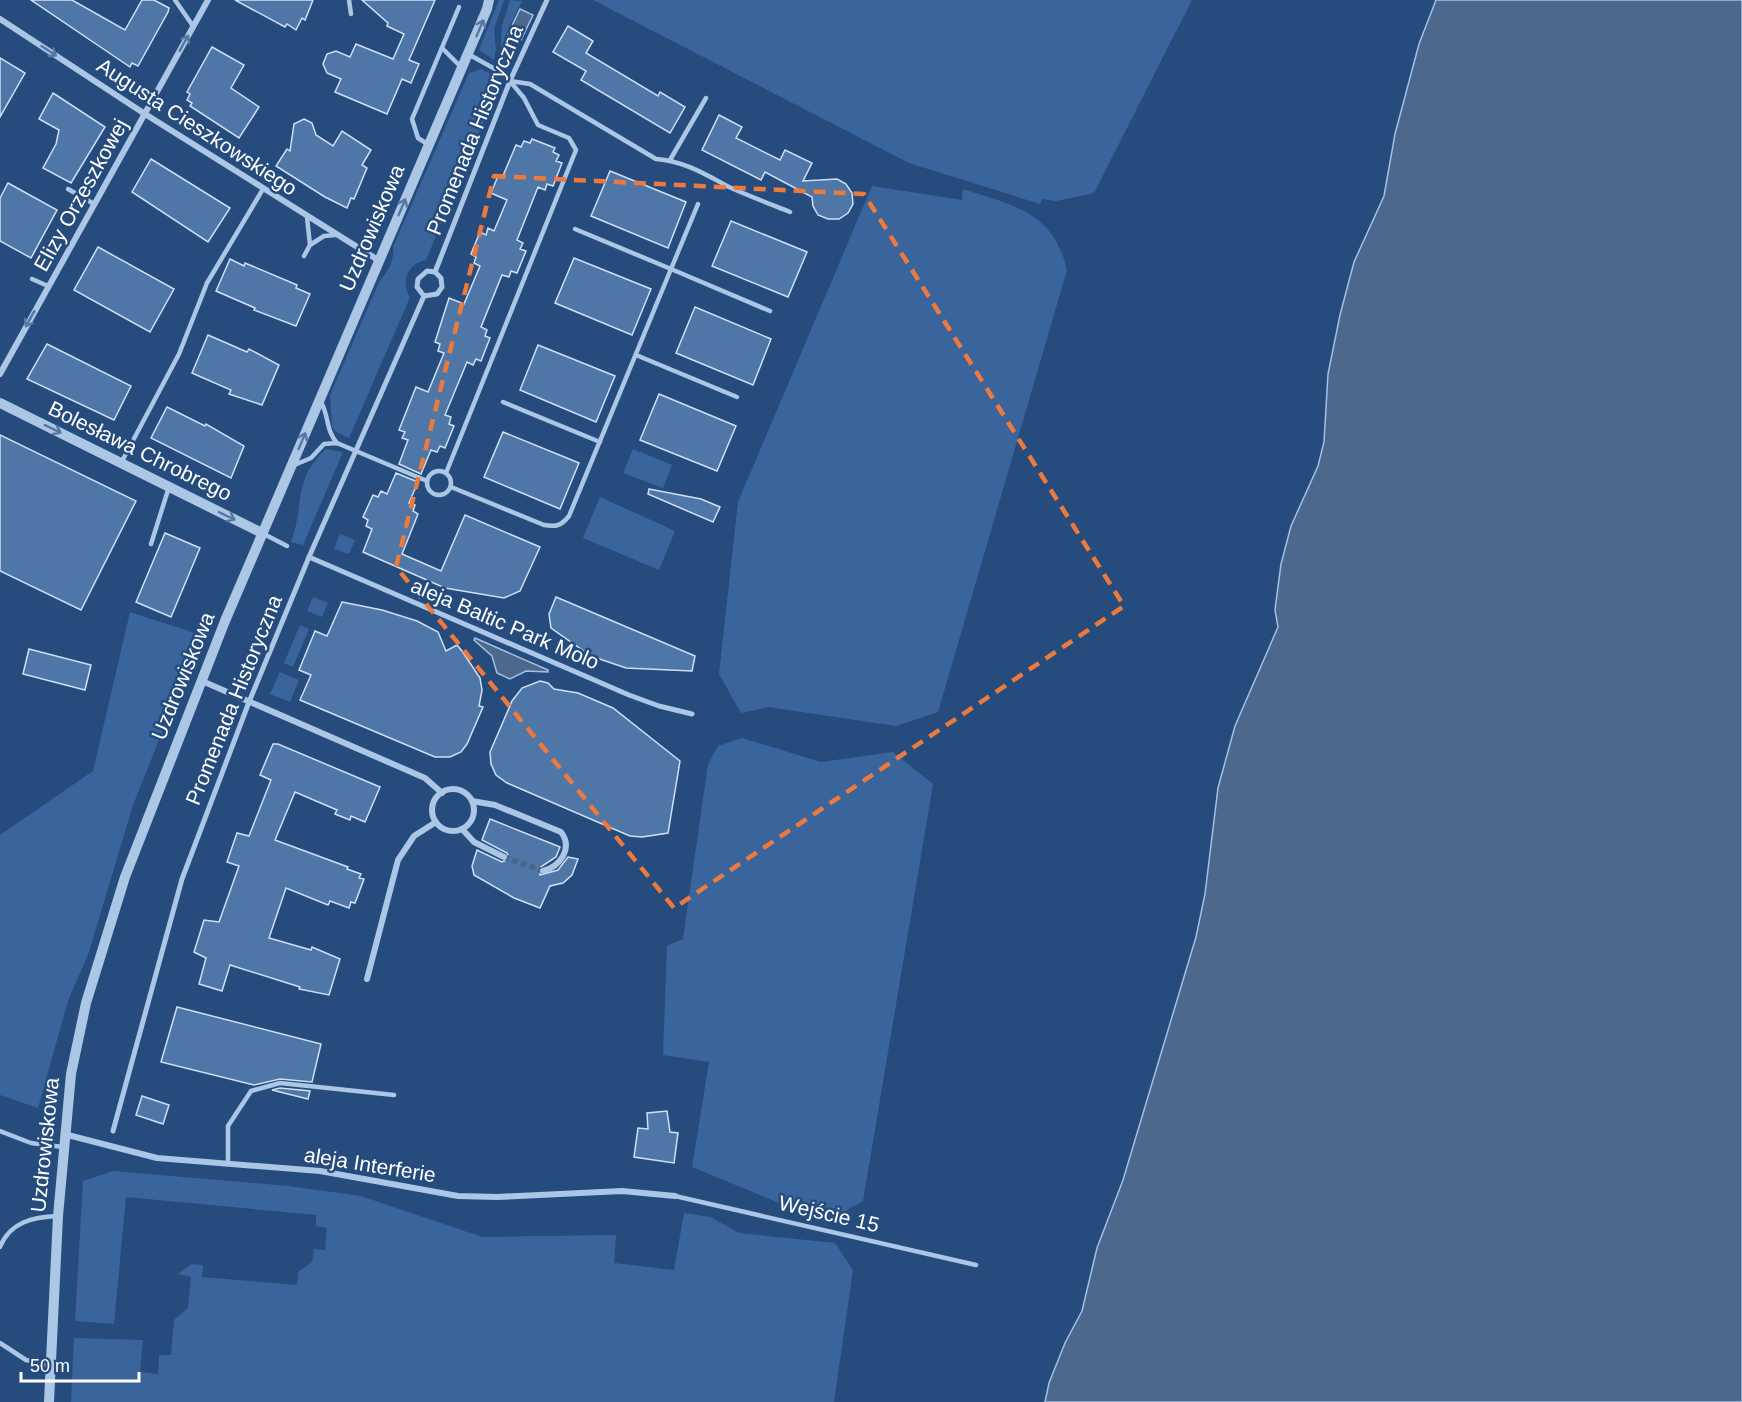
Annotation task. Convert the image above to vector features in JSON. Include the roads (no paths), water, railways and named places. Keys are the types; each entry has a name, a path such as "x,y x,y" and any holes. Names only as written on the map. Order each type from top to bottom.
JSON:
{"street":[{"name":"Elizy Orzeszkowej","path":"0,374 208,0"},
{"name":"Uzdrowiskowa","path":"49,1402 58,1216 71,1074 86,1004 122,887 262,533 429,146 489,0"},
{"name":"Promenada Historyczna","path":"435,272 510,81 547,0"},
{"name":"Augusta Cieszkowskiego","path":"0,20 144,114 378,260"},
{"name":"Promenada Historyczna","path":"427,271 435,272 441,278 442,287 437,294 424,296 418,291 418,279 427,271"},
{"name":"Promenada Historyczna","path":"113,1131 182,879 249,702 309,557 354,450 424,296"},
{"name":"Bolesława Chrobrego","path":"0,403 262,533"},
{"name":"aleja Baltic Park Molo","path":"309,557 619,690 659,706 692,714"},
{"path":"202,681 424,778 442,793"},
{"path":"472,801 471,820 462,829 451,830 436,822 433,808 442,793 457,789 465,793 472,801 495,805 561,832 567,844 564,855 555,867 543,871"},
{"path":"367,979 398,860 414,836 436,822"},
{"path":"462,829 474,842 504,857"},
{"name":"aleja Interferie","path":"64,1134 130,1153 320,1171 458,1196 508,1197 622,1191 675,1196"}],"lane":[{"path":"175,0 193,26"},
{"path":"349,0 351,14"},
{"path":"429,146 418,138 412,119 459,7"},
{"path":"442,48 462,68"},
{"path":"446,473 576,150 569,138 538,125 524,98 510,81 495,68 468,54"},
{"path":"510,81 530,84 656,159 670,160 696,169 731,187 790,212"},
{"path":"670,160 706,99"},
{"path":"68,189 94,204"},
{"path":"121,463 179,354 207,284 263,189"},
{"path":"451,487 544,525 555,527 564,523 569,516 698,204"},
{"path":"304,256 310,244 307,217"},
{"path":"575,229 770,310"},
{"path":"310,244 324,236 335,235"},
{"path":"32,279 48,286"},
{"path":"179,354 187,357"},
{"path":"636,355 737,397"},
{"path":"320,400 328,417 329,431 337,443"},
{"path":"503,402 600,442"},
{"path":"292,466 311,458 324,444 337,443 427,481"},
{"path":"435,472 446,473 451,479 451,487 446,494 436,495 429,490 427,481 435,472"},
{"path":"151,544 169,487"},
{"path":"262,533 287,546"},
{"path":"228,1164 228,1126 251,1091 280,1083 394,1095"},
{"path":"0,1131 31,1143 63,1147"},
{"name":"Wejście 15","path":"675,1196 976,1265"},
{"path":"0,1247 4,1237 21,1223 32,1218 58,1216"},
{"path":"0,1343 26,1360 50,1365"}],"tunnel":[{"path":"504,857 543,871"}]}
